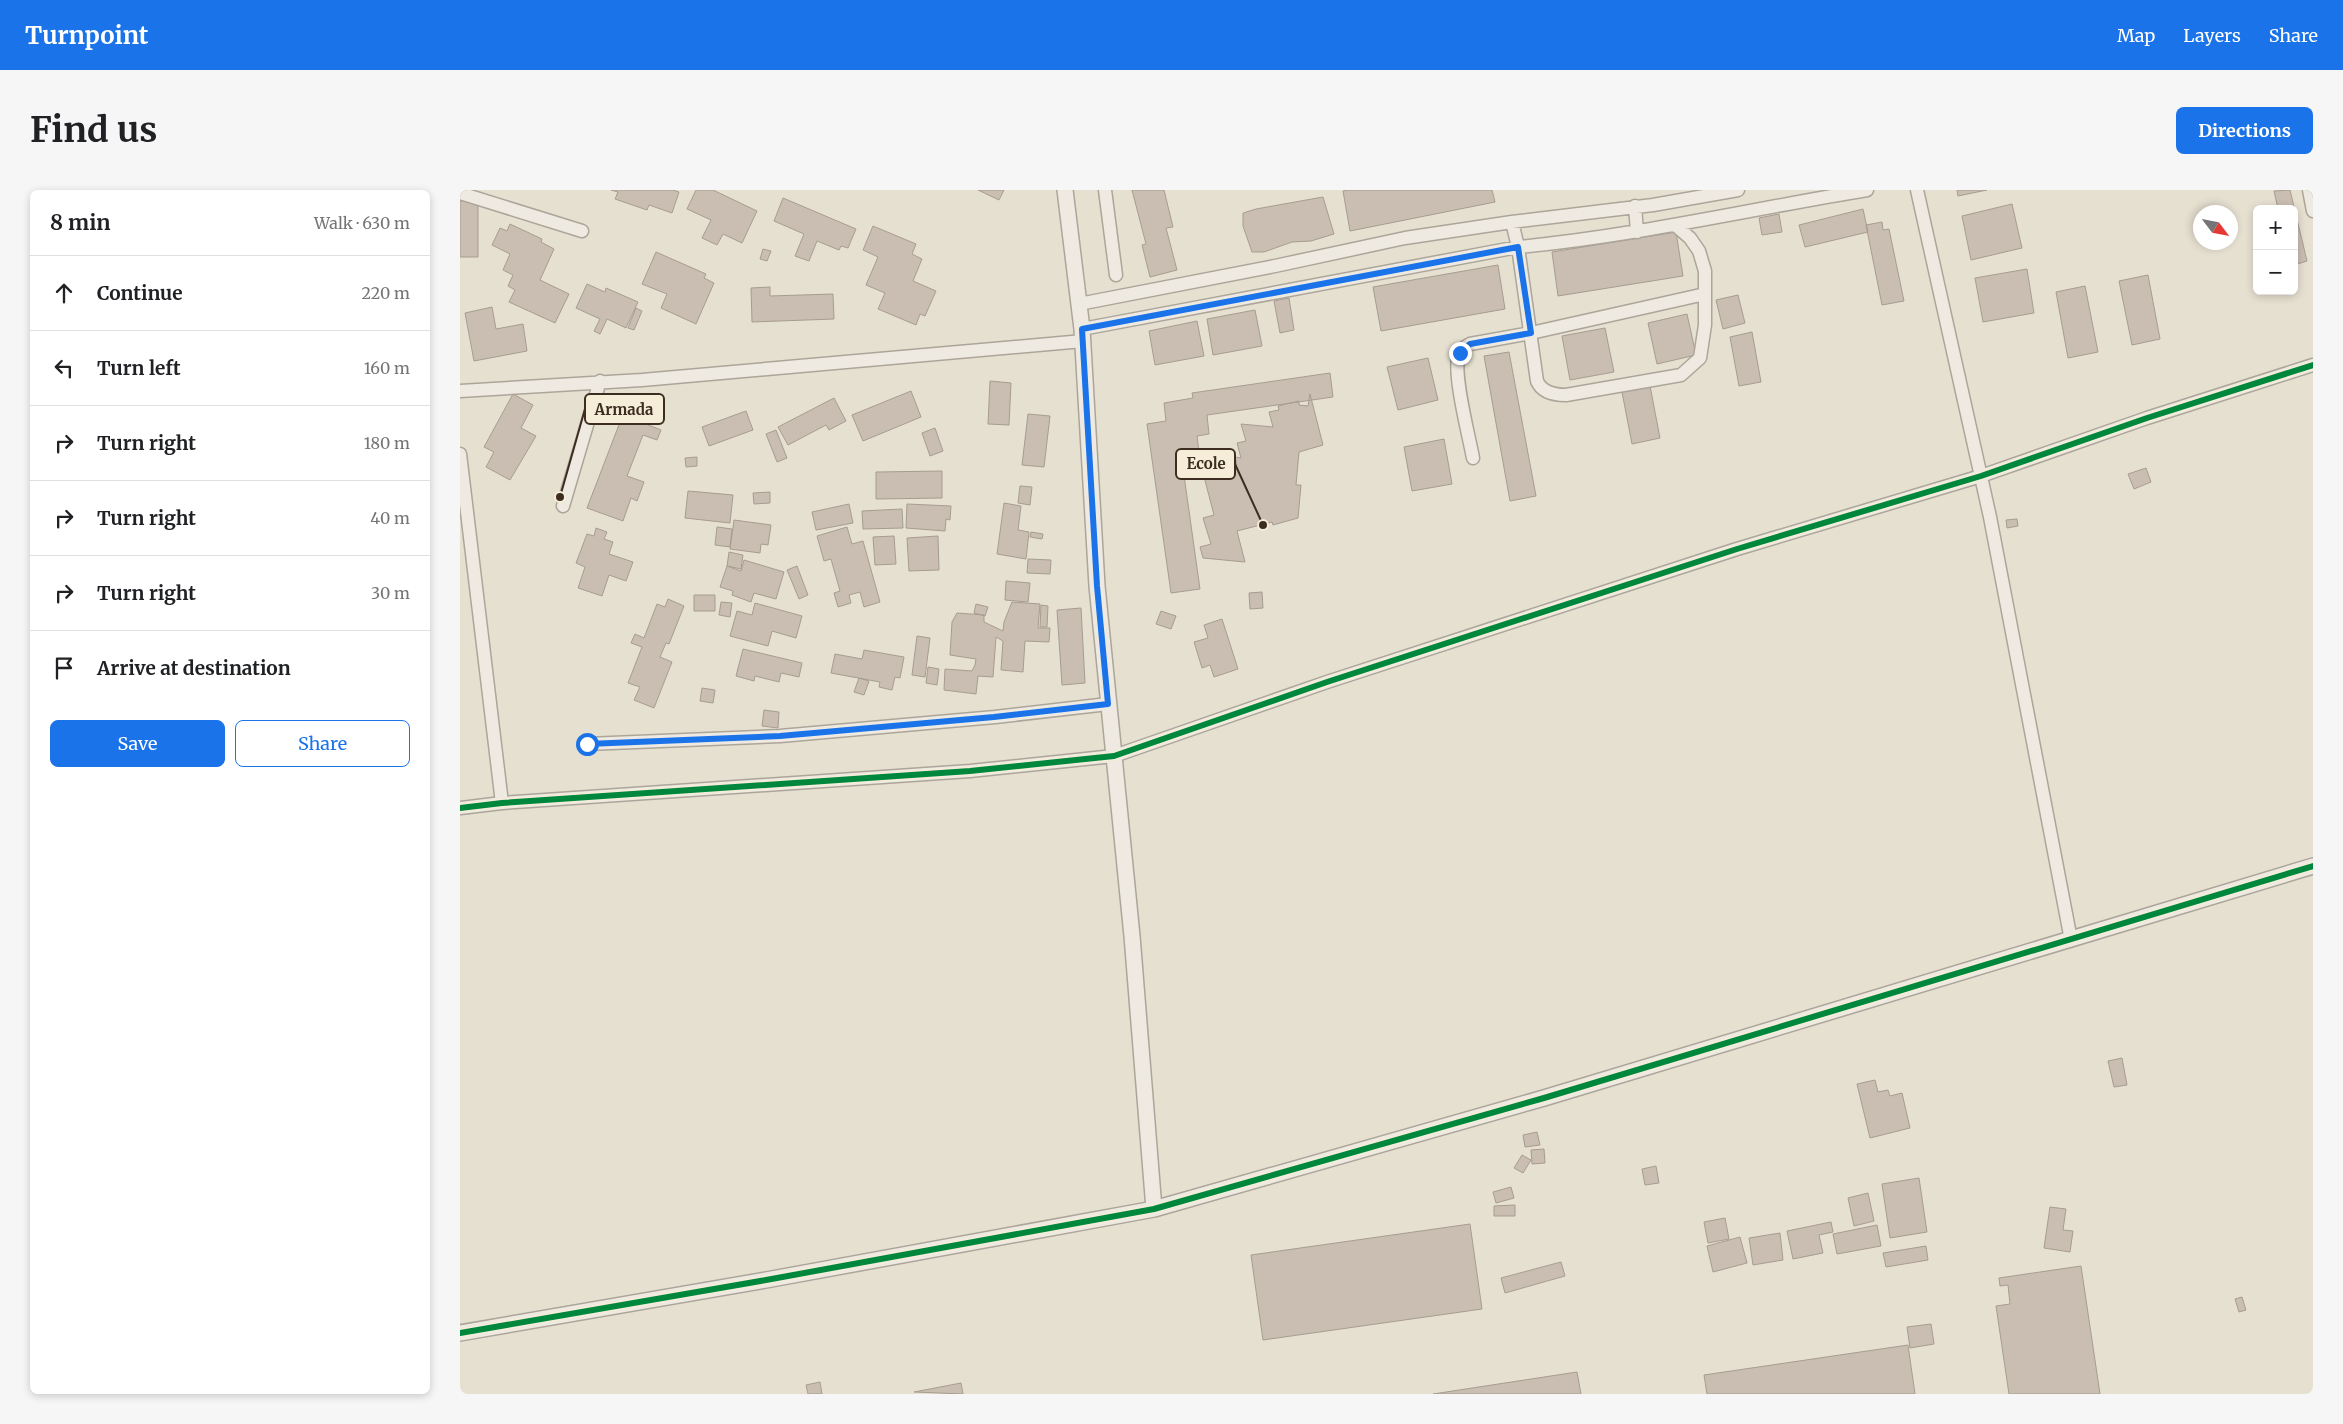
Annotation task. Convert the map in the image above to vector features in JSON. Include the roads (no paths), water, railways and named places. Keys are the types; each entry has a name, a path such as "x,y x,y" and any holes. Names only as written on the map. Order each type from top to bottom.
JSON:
{"street":[{"path":"1065,190 1082,335 1097,586 1132,936 1154,1209"},
{"path":"1105,190 1116,275"},
{"path":"1079,304 1275,266 1405,238 1512,222 1653,205 1738,190"},
{"path":"460,391 600,381 642,380 1082,335 1518,247 1637,232 1763,207 1867,190"},
{"path":"1917,190 1981,476 2071,940"},
{"path":"2309,190 2313,211"},
{"path":"460,193 582,231"},
{"path":"1635,206 1637,232"},
{"path":"1512,222 1518,247 1537,381 1543,389 1556,395 1566,395 1681,375 1700,358 1703,347 1705,271 1699,252 1690,238 1676,225"},
{"path":"1473,458 1458,376 1460,353 1470,344 1531,333 1705,294"},
{"path":"460,808 502,803 970,771 1114,756 1318,685 1737,548 1981,476 2147,418 2313,365"},
{"path":"563,506 600,381"},
{"path":"460,454 502,803"},
{"path":"587,744 780,736 994,717 1108,704"},
{"path":"460,1333 766,1280 1154,1209 1544,1098 2313,866"}],"place":[{"name":"Armada","path":"560,497"},
{"name":"Ecole","path":"1263,525"}]}
